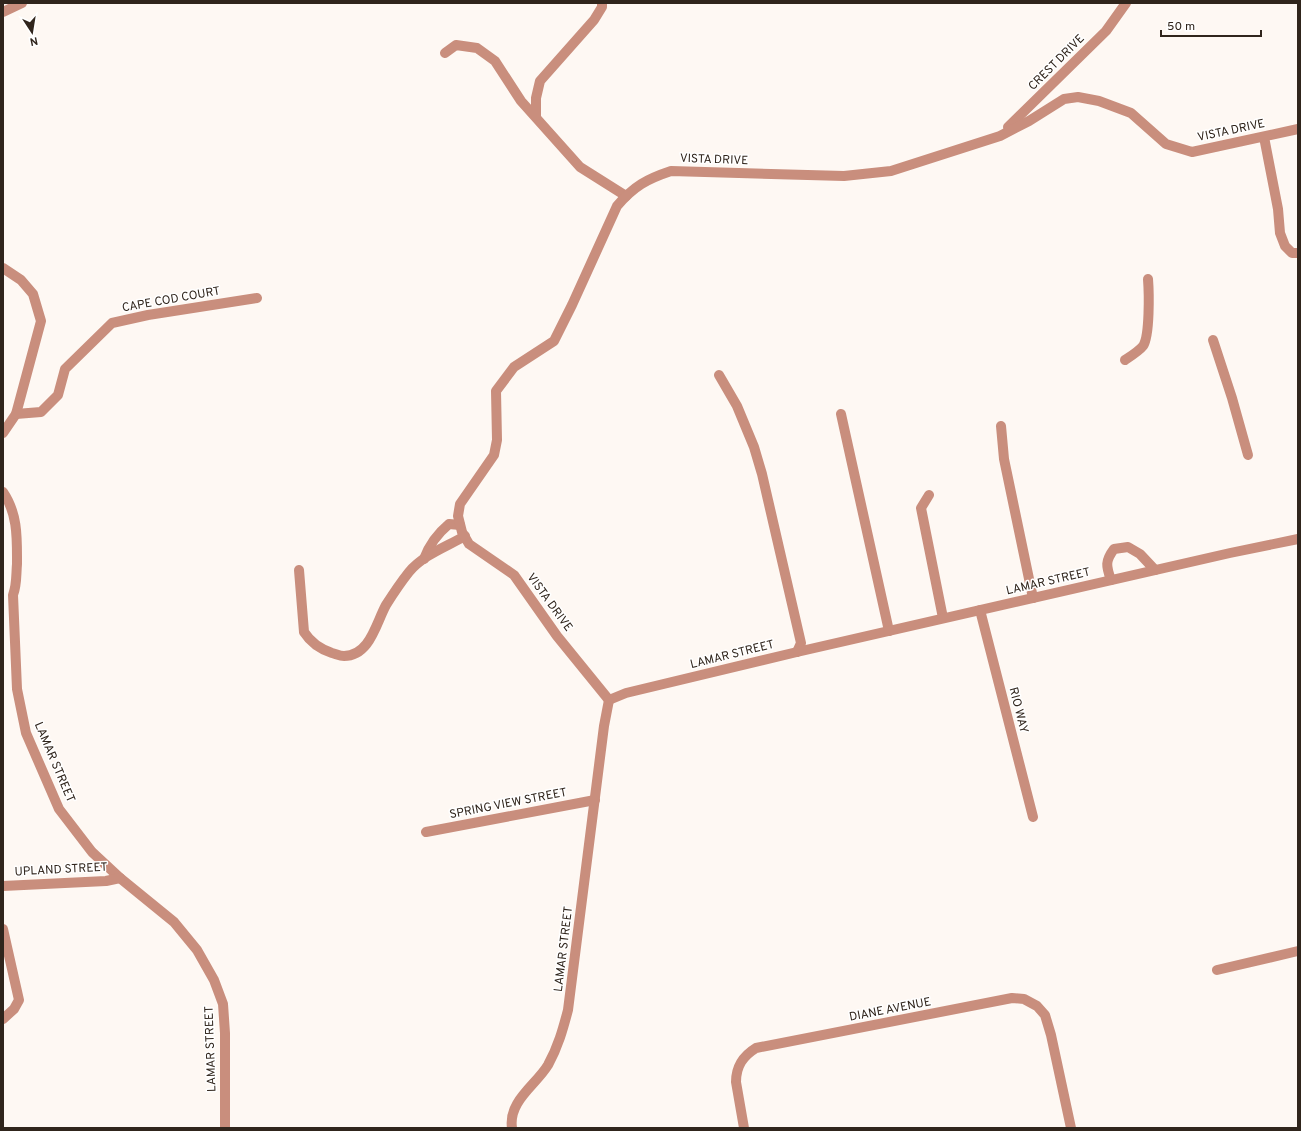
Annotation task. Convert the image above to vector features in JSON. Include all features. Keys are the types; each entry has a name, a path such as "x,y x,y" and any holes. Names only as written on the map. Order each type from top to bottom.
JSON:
{"street":[{"path":"3,12 22,3"},
{"path":"536,116 536,98 540,81 594,20 602,7 602,3"},
{"name":"CREST DRIVE","path":"1000,136 1106,31 1126,3"},
{"path":"445,53 456,45 477,48 485,52 495,61 521,101 580,167 626,196"},
{"name":"VISTA DRIVE","path":"609,700 557,636 514,575 469,544 460,525 458,516 460,504 494,454 497,440 496,391 514,367 554,341 572,306 617,206 626,196 646,180 671,170 844,176 891,171 1000,136 1029,121 1064,99 1078,97 1099,100 1131,113 1166,144 1192,152 1298,129"},
{"path":"1264,137 1278,209 1280,233 1285,246 1292,253 1298,253"},
{"path":"3,268 20,280 32,294 41,321 16,414 3,433"},
{"path":"1125,360 1143,346 1148,326 1148,279"},
{"name":"CAPE COD COURT","path":"16,414 41,412 58,395 65,369 112,323 148,315 257,298"},
{"path":"1213,340 1232,398 1248,455"},
{"path":"718,375 737,406 754,447 762,474 801,643 797,652"},
{"path":"841,414 889,631"},
{"path":"1001,426 1004,459 1033,598"},
{"name":"LAMAR STREET","path":"3,492 9,501 13,512 17,534 16,586 13,595 17,690 26,733 59,809 92,852 120,878 174,922 197,950 214,980 223,1004 225,1034 225,1128"},
{"path":"930,495 921,508 943,618"},
{"path":"424,559 429,545 442,529 449,524 460,525"},
{"path":"300,570 304,632 309,640 322,650 344,656 355,654 363,649 372,636 386,605 418,561 465,536"},
{"name":"LAMAR STREET","path":"512,1128 511,1123 516,1107 526,1091 547,1067 558,1045 568,1010 604,726 609,700 626,693 797,652 1155,570 1298,539"},
{"path":"1111,580 1107,558 1114,549 1128,547 1140,554 1155,570"},
{"name":"RIO WAY","path":"980,610 1032,818"},
{"name":"SPRING VIEW STREET","path":"426,832 595,800"},
{"name":"UPLAND STREET","path":"3,886 106,881 120,878"},
{"path":"3,929 19,1000 14,1009 3,1019"},
{"path":"1217,970 1298,951"},
{"name":"DIANE AVENUE","path":"744,1128 736,1075 740,1062 756,1048 1012,998 1024,999 1036,1006 1045,1015 1051,1035 1071,1128"}]}
